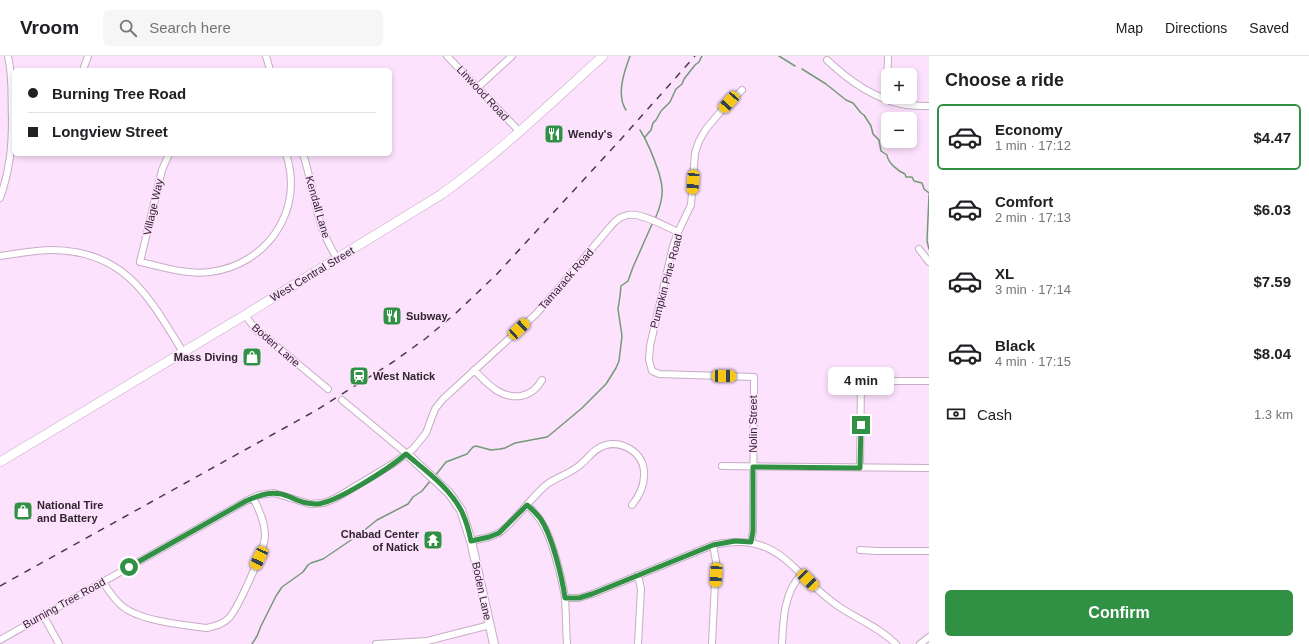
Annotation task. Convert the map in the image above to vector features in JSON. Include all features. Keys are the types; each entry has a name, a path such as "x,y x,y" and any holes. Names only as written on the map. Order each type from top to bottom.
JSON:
{"main road":[{"name":"West Central Street","path":"1,458 245,315 442,194 480,165 603,56"}],"street":[{"path":"8,56 12,85"},
{"path":"84,68 88,56"},
{"path":"266,56 269,68"},
{"name":"Linwood Road","path":"447,56 519,131"},
{"path":"478,87 512,56"},
{"path":"888,56 888,68"},
{"path":"827,60 859,84 881,96"},
{"name":"Pumpkin Pine Road","path":"742,90 722,110 699,140 696,153 691,205 673,246 652,335 649,360 652,371 663,375 754,377"},
{"path":"901,104 929,106"},
{"path":"0,198 6,181 10,160 12,131"},
{"name":"Village Way","path":"168,156 161,174 140,262 183,272 209,272 232,267 254,255 266,245 276,233 283,220 288,205 291,191 291,177 287,156"},
{"name":"Kendall Lane","path":"303,156 321,227 337,258"},
{"name":"Tamarack Road","path":"406,454 418,444 426,433 432,416 439,404 543,306 614,223 628,214 648,218 678,232"},
{"path":"919,248 929,262"},
{"path":"0,256 41,250 62,250 84,254 108,263 127,276 142,289 156,308 183,352"},
{"name":"Boden Lane","path":"245,315 260,333 328,389"},
{"path":"474,370 493,389 505,395 511,396 530,393 539,386 542,380"},
{"name":"Nolin Street","path":"751,542 753,531 754,377"},
{"path":"860,468 861,381 929,381"},
{"name":"Boden Lane","path":"342,400 431,475 454,499 461,510 471,541 494,644"},
{"path":"471,541 499,533 547,485 577,468 596,450 606,445 616,444 632,450 642,464 644,482 640,495 632,505"},
{"name":"Burning Tree Road","path":"0,640 253,498 266,493 274,493 310,504 324,503 343,495 406,454"},
{"path":"722,466 929,468"},
{"path":"103,582 122,606 137,615 207,628 218,626 230,616 236,608 259,558 264,542 265,535 262,521 253,498"},
{"path":"527,505 540,518 547,531 562,582 565,598 567,644"},
{"path":"565,598 586,596 713,545 735,541 751,542 780,554 830,600 881,631 896,644"},
{"path":"712,644 716,561 713,545"},
{"path":"860,550 929,552"},
{"path":"782,644 788,598 793,585 802,574"},
{"path":"638,575 641,589 638,644"},
{"path":"43,615 59,644"},
{"path":"376,644 426,641 490,625"},
{"path":"920,644 929,636"}],"waterway":[{"path":"626,110 623,104 621,91 623,76 630,56"},
{"path":"645,137 651,130 653,123 661,111 670,102 676,89 682,84 684,79 699,62 702,56"},
{"path":"779,56 795,66"},
{"path":"802,69 826,84 846,100 853,103 864,115 871,126 873,134 879,140 881,151 887,155 891,164 905,174 906,177 912,177 914,181 922,183 924,189 929,193"},
{"path":"640,130 653,156 662,184 661,200 655,219"},
{"path":"929,195 927,241 929,249"},
{"path":"435,476 446,462 467,454 473,447 476,446 491,450 500,449 515,443 547,437 582,408 606,384 619,361 622,336 618,309 621,286 628,281 653,222"},
{"path":"252,644 282,587 303,572 311,563 323,559 357,536 377,520 408,504 413,497 422,491 431,480"}],"railway":[{"path":"0,586 315,411 393,362 425,339 456,313 496,275 695,56"}],"place":[{"name":"Wendy's","path":"554,134"},
{"name":"Subway","path":"392,316"},
{"name":"Mass Diving","path":"252,357"},
{"name":"West Natick","path":"359,376"},
{"name":"National Tire and Battery","path":"23,511"},
{"name":"Chabad Center of Natick","path":"433,540"}],"route":[{"path":"129,567 259,495 274,493 288,496 310,504 324,503 343,495 406,454 431,475 454,499 464,516 471,541 494,536 499,533 527,505 540,518 547,531 562,582 565,598 579,598 703,548 727,542 751,542 753,531 753,467 860,468 861,425"}]}
